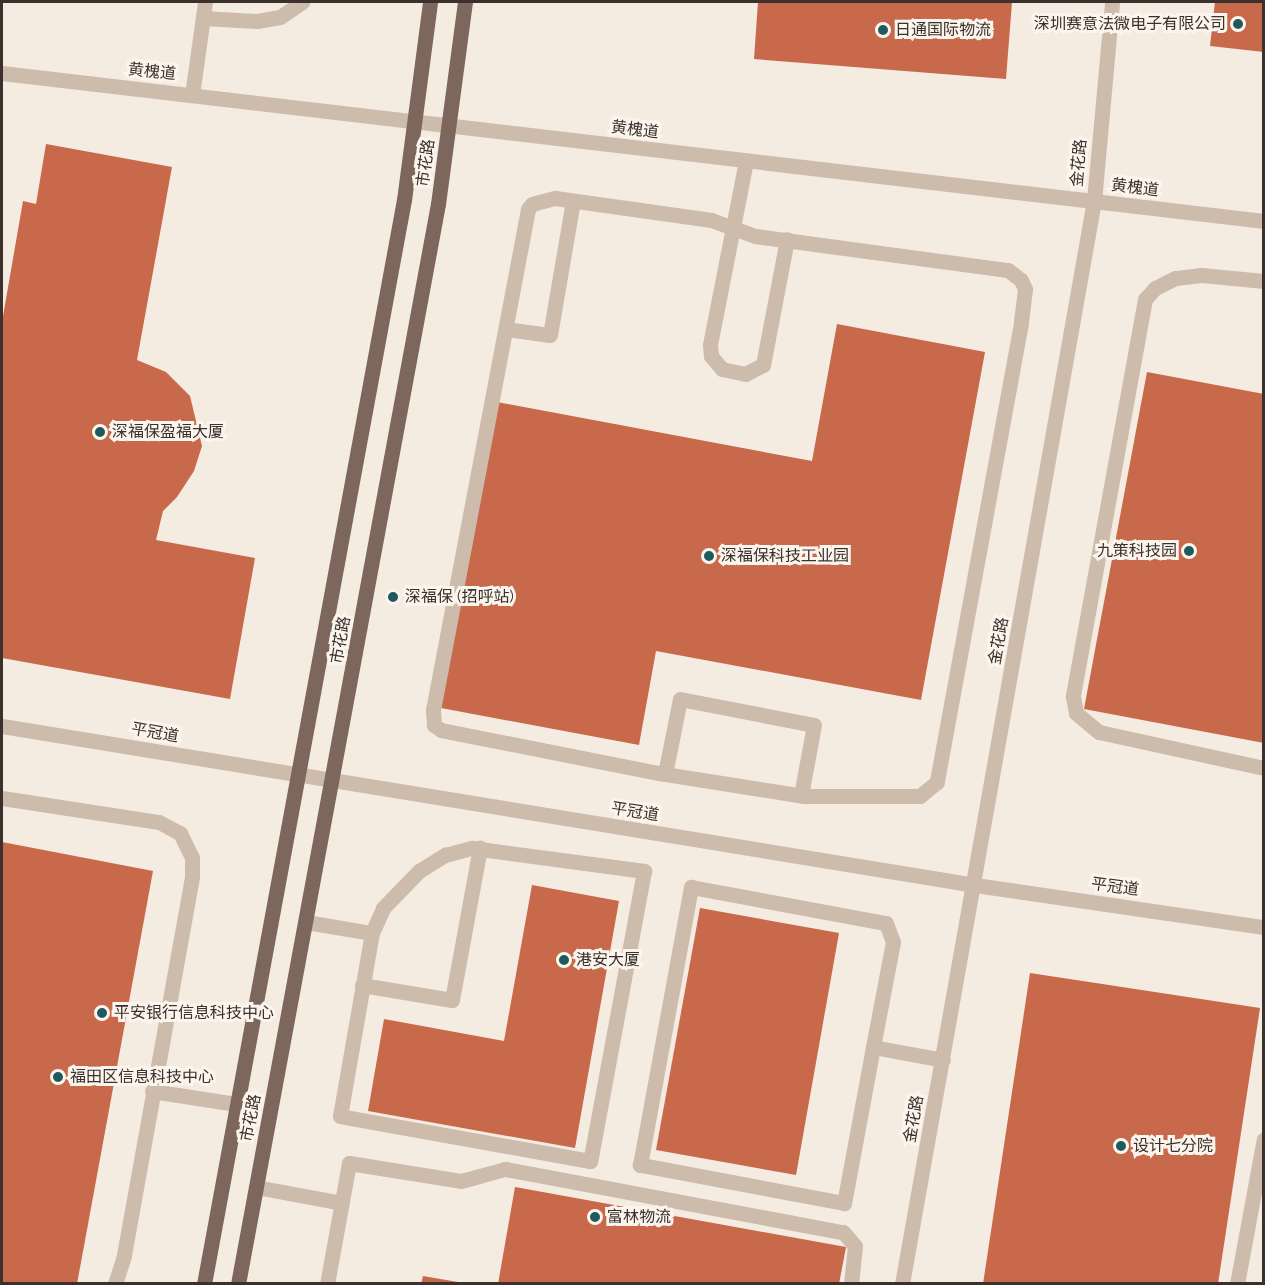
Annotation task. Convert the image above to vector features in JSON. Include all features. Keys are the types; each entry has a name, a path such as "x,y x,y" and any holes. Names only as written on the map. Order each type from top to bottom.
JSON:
{"main road":[{"name":"市花路","path":"204,1284 415,121 430,2"},
{"name":"市花路","path":"238,1284 333,781 450,125 465,2"}],"street":[{"path":"192,95 205,2"},
{"path":"203,18 257,21 280,16 302,2"},
{"name":"金花路","path":"903,1284 1094,201 1112,2"},
{"name":"黄槐道","path":"2,73 1263,221"},
{"path":"746,160 710,345 716,363 733,374 756,372 763,364 787,239"},
{"path":"548,199 573,201 711,220 732,226 755,236 1008,270 1021,280 1025,289 937,782 920,796 801,795 665,774 441,730 434,725 433,710 528,209 548,199"},
{"path":"506,329 550,335 573,201"},
{"path":"1263,281 1201,275 1175,278 1155,288 1145,299 1073,697 1076,713 1099,732 1123,741 1263,768"},
{"path":"665,774 680,699 814,724 801,795"},
{"name":"平冠道","path":"2,726 975,885 1263,927"},
{"path":"2,798 159,822 171,826 187,842 192,877 124,1256 115,1284"},
{"path":"363,985 452,1000 480,848"},
{"path":"480,848 644,871 590,1161 340,1116 372,933 383,908 419,871 445,855 480,848"},
{"path":"691,887 886,923 893,942 873,1047 844,1203 640,1165 691,887"},
{"path":"306,922 372,933"},
{"path":"873,1047 943,1060"},
{"path":"152,1092 236,1104"},
{"path":"1237,1284 1263,1139"},
{"path":"327,1284 350,1163 461,1181 505,1170 843,1232 855,1246 851,1284"},
{"path":"256,1187 342,1203"}],"building":[{"name":"日通国际物流","path":"758,2 1012,2 1006,79 754,59"},
{"name":"深圳赛意法微电子有限公司","path":"1215,2 1264,2 1264,52 1210,46"},
{"name":"深福保盈福大厦","path":"46,144 172,167 137,360 166,372 190,396 202,446 194,471 177,497 163,511 156,540 255,558 230,699 2,658 2,322 23,201 36,204"},
{"name":"深福保科技工业园","path":"837,324 985,352 921,700 656,651 639,745 441,708 497,402 812,461"},
{"name":"九策科技园","path":"1147,372 1264,394 1264,743 1084,709"},
{"name":"福田区信息科技中心","path":"2,842 153,871 77,1284 2,1284"},
{"name":"港安大厦","path":"532,885 619,901 575,1148 368,1111 384,1019 504,1041"},
{"path":"700,908 839,933 796,1175 656,1150"},
{"name":"设计七分院","path":"1030,973 1260,1008 1218,1284 983,1284"},
{"name":"富林物流","path":"515,1187 846,1247 839,1284 498,1284"},
{"path":"423,1276 458,1282 457,1284 421,1284"}],"place":[{"name":"深圳赛意法微电子有限公司","path":"1238,24"},
{"name":"日通国际物流","path":"883,30"},
{"name":"深福保盈福大厦","path":"100,432"},
{"name":"九策科技园","path":"1189,551"},
{"name":"深福保科技工业园","path":"709,556"},
{"name":"深福保 (招呼站)","path":"393,597"},
{"name":"港安大厦","path":"564,960"},
{"name":"平安银行信息科技中心","path":"102,1013"},
{"name":"福田区信息科技中心","path":"58,1077"},
{"name":"设计七分院","path":"1121,1146"},
{"name":"富林物流","path":"595,1217"}]}
